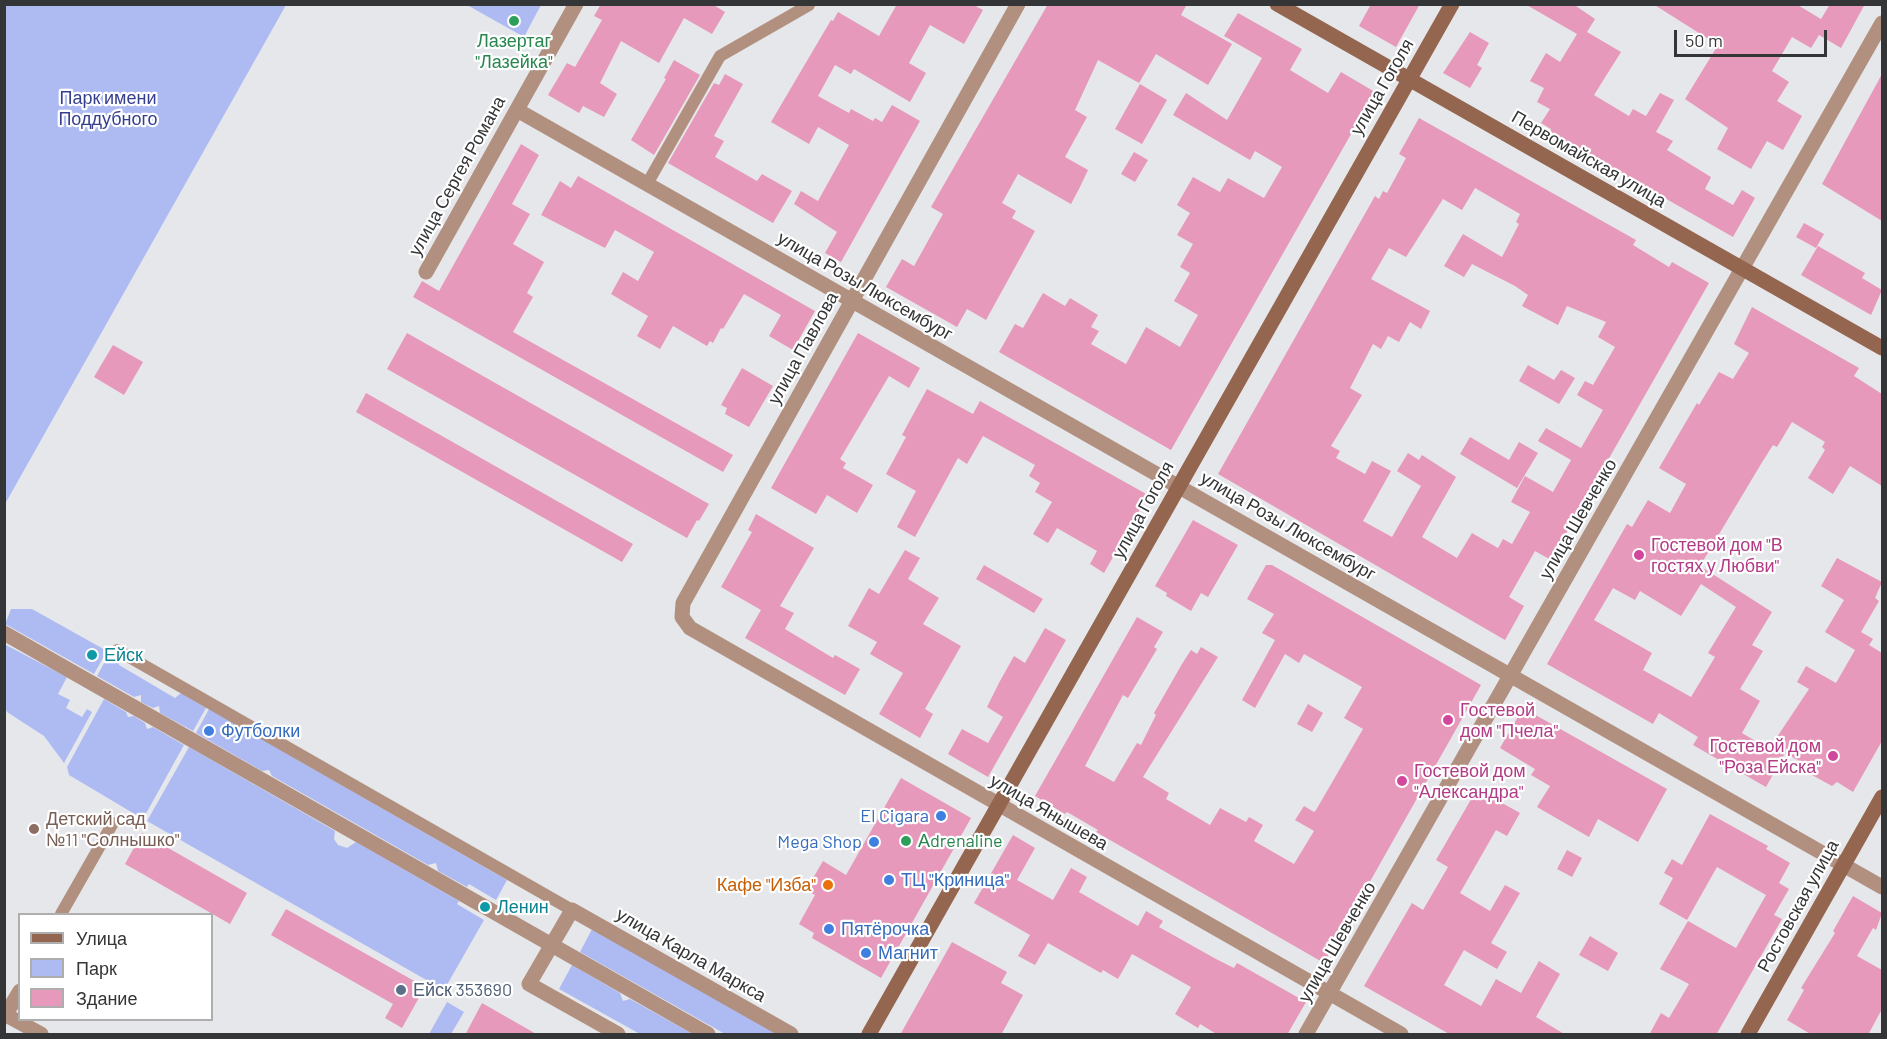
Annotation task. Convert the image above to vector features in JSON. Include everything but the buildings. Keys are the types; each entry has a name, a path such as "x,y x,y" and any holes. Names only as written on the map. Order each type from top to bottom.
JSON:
{"street":[{"name":"улица Сергея Романа","path":"426,272 576,4"},
{"name":"улица Павлова","path":"682,617 682,603 1018,4"},
{"name":"Первомайская улица","path":"1277,4 1882,348"},
{"name":"улица Гоголя","path":"869,1035 1452,4"},
{"name":"улица Шевченко","path":"1306,1035 1882,23"},
{"name":"улица Розы Люксембург","path":"517,110 1882,887"},
{"name":"улица Янышева","path":"682,617 690,628 1401,1035"},
{"path":"4,633 708,1035"},
{"name":"Ростовская улица","path":"1748,1035 1882,796"},
{"path":"572,909 530,984 618,1035"},
{"name":"улица Карла Маркса","path":"572,909 791,1035"},
{"path":"18,994 5,1016 41,1035"}],"lane":[{"path":"647,184 720,56 809,5"},
{"path":"117,650 572,909"},
{"path":"63,913 113,823"}],"green space":[{"name":"Парк имени Поддубного","path":"4,5 286,5 5,504"},
{"name":"Лазертаг \"Лазейка\"","path":"467,5 541,5 524,37"},
{"path":"11,609 32,609 107,651 94,674 5,624"},
{"path":"4,644 67,677 58,694 70,700 66,708 82,717 87,709 92,712 64,763 44,736 7,712 4,705"},
{"path":"110,652 118,657 119,665 175,698 181,693 206,708 193,731 160,713 159,706 153,708 141,702 141,695 134,697 97,676"},
{"path":"104,699 126,712 128,717 134,716 145,723 147,729 153,727 184,745 143,819 69,775 67,767"},
{"path":"209,709 507,880 496,900 469,884 467,887 438,871 436,863 428,865 272,776 269,770 262,771 196,733"},
{"path":"189,747 335,831 334,839 338,845 347,848 356,842 459,901 457,904 484,920 444,990 147,821"},
{"path":"592,929 777,1034 725,1034 580,952"},
{"path":"572,965 620,993 623,1001 630,999 693,1034 640,1034 559,989"},
{"path":"447,1002 464,1012 451,1034 429,1034"}],"place":[{"name":"Лазертаг \"Лазейка\"","path":"514,21"},
{"name":"Гостевой дом \"В гостях у Любви\"","path":"1639,555"},
{"name":"Ейск","path":"92,655"},
{"name":"Гостевой дом \"Пчела\"","path":"1448,720"},
{"name":"Футболки","path":"209,731"},
{"name":"Гостевой дом \"Роза Ейска\"","path":"1833,756"},
{"name":"Гостевой дом \"Александра\"","path":"1402,781"},
{"name":"El Cigara","path":"941,816"},
{"name":"Детский сад №11 \"Солнышко\"","path":"34,829"},
{"name":"Аdrenaline","path":"906,841"},
{"name":"Mega Shop","path":"874,842"},
{"name":"ТЦ \"Криница\"","path":"889,880"},
{"name":"Кафе \"Изба\"","path":"828,885"},
{"name":"Ленин","path":"485,907"},
{"name":"Пятёрочка","path":"829,929"},
{"name":"Магнит","path":"866,953"},
{"name":"Ейск 353690","path":"401,990"}]}
